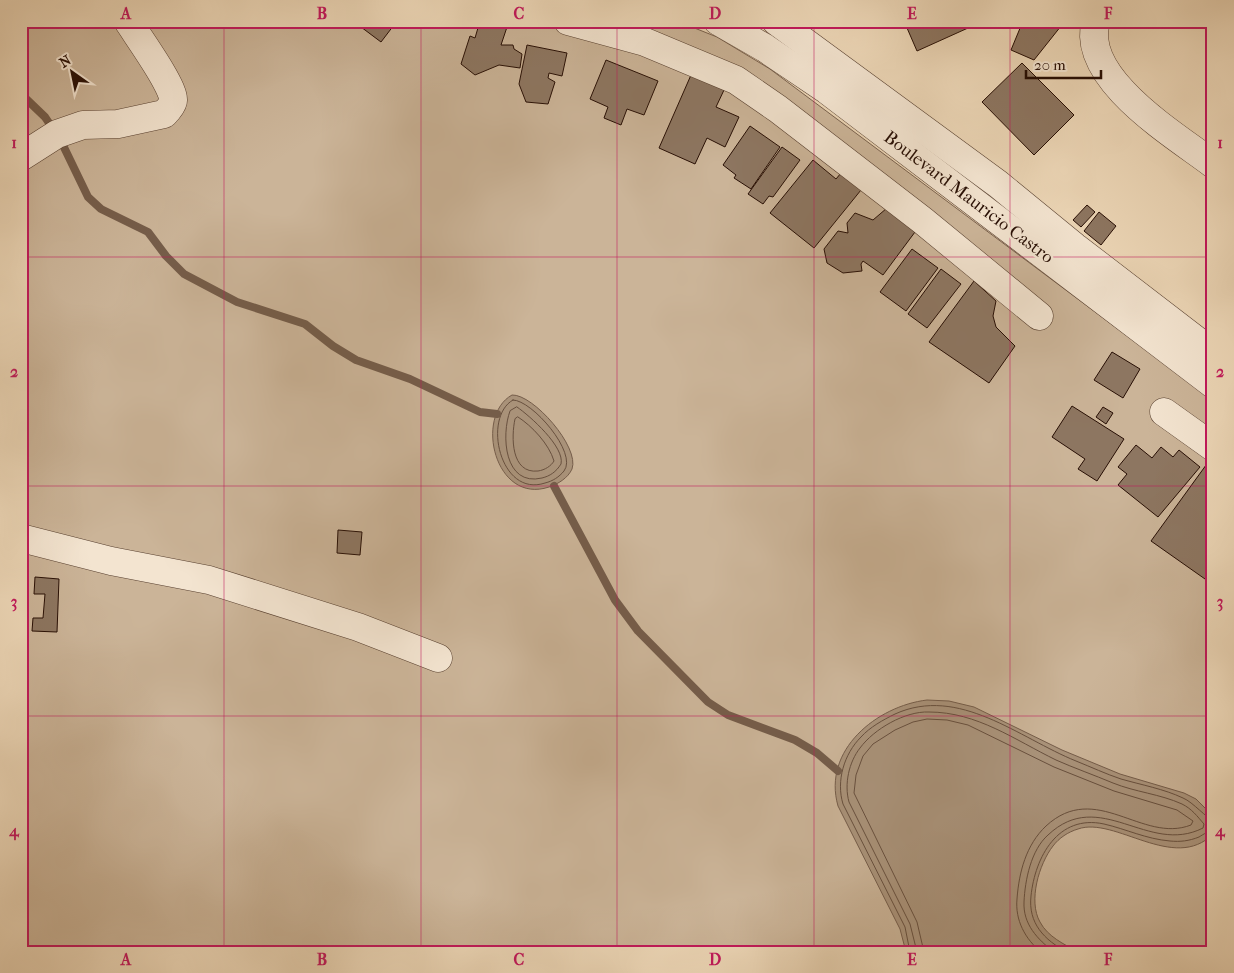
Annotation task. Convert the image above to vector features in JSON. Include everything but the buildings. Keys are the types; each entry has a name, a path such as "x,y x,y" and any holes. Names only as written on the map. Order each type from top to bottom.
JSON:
{"street":[{"path":"21,157 64,131 83,125 118,124 164,114 173,102 173,94 150,53 128,21"},
{"path":"568,21 645,42 736,80 778,109 914,214 1039,316"},
{"name":"Boulevard Mauricio Castro","path":"718,21 765,48 828,90 1068,257 1213,353"},
{"path":"1096,21 1094,28 1095,46 1101,64 1115,84 1128,98 1213,164"},
{"path":"736,80 765,48 779,22"},
{"name":"Boulevard Mauricio Castro","path":"779,22 998,184 1068,257 1213,384"},
{"path":"1164,412 1213,447"},
{"path":"21,538 111,561 218,582 341,621 438,658"}],"shaded area":[{"path":"21,21 677,21 717,37 770,69 1213,400 1213,952 21,952"}],"water":[{"path":"512,395 521,397 542,412 553,423 569,448 573,459 572,469 565,478 556,484 549,487 530,489 515,483 504,471 496,456 493,438 494,421 500,406"},
{"path":"927,700 949,701 974,707 1062,750 1120,774 1184,793 1196,799 1209,812 1213,818 1213,834 1198,844 1181,848 1163,846 1093,827 1074,830 1058,840 1043,863 1035,893 1035,904 1040,922 1047,932 1078,952 906,952 900,929 838,806 835,786 838,767 846,749 858,734 873,721 890,711 908,704"}],"waterway":[{"path":"21,94 45,117 53,129"},
{"path":"60,139 88,197 101,209 148,232 166,256 184,274 237,302 305,324 333,346 356,360 410,379 480,412 497,414"},
{"path":"554,486 615,600 638,631 708,702 728,715 795,740 817,753 838,771"}]}
